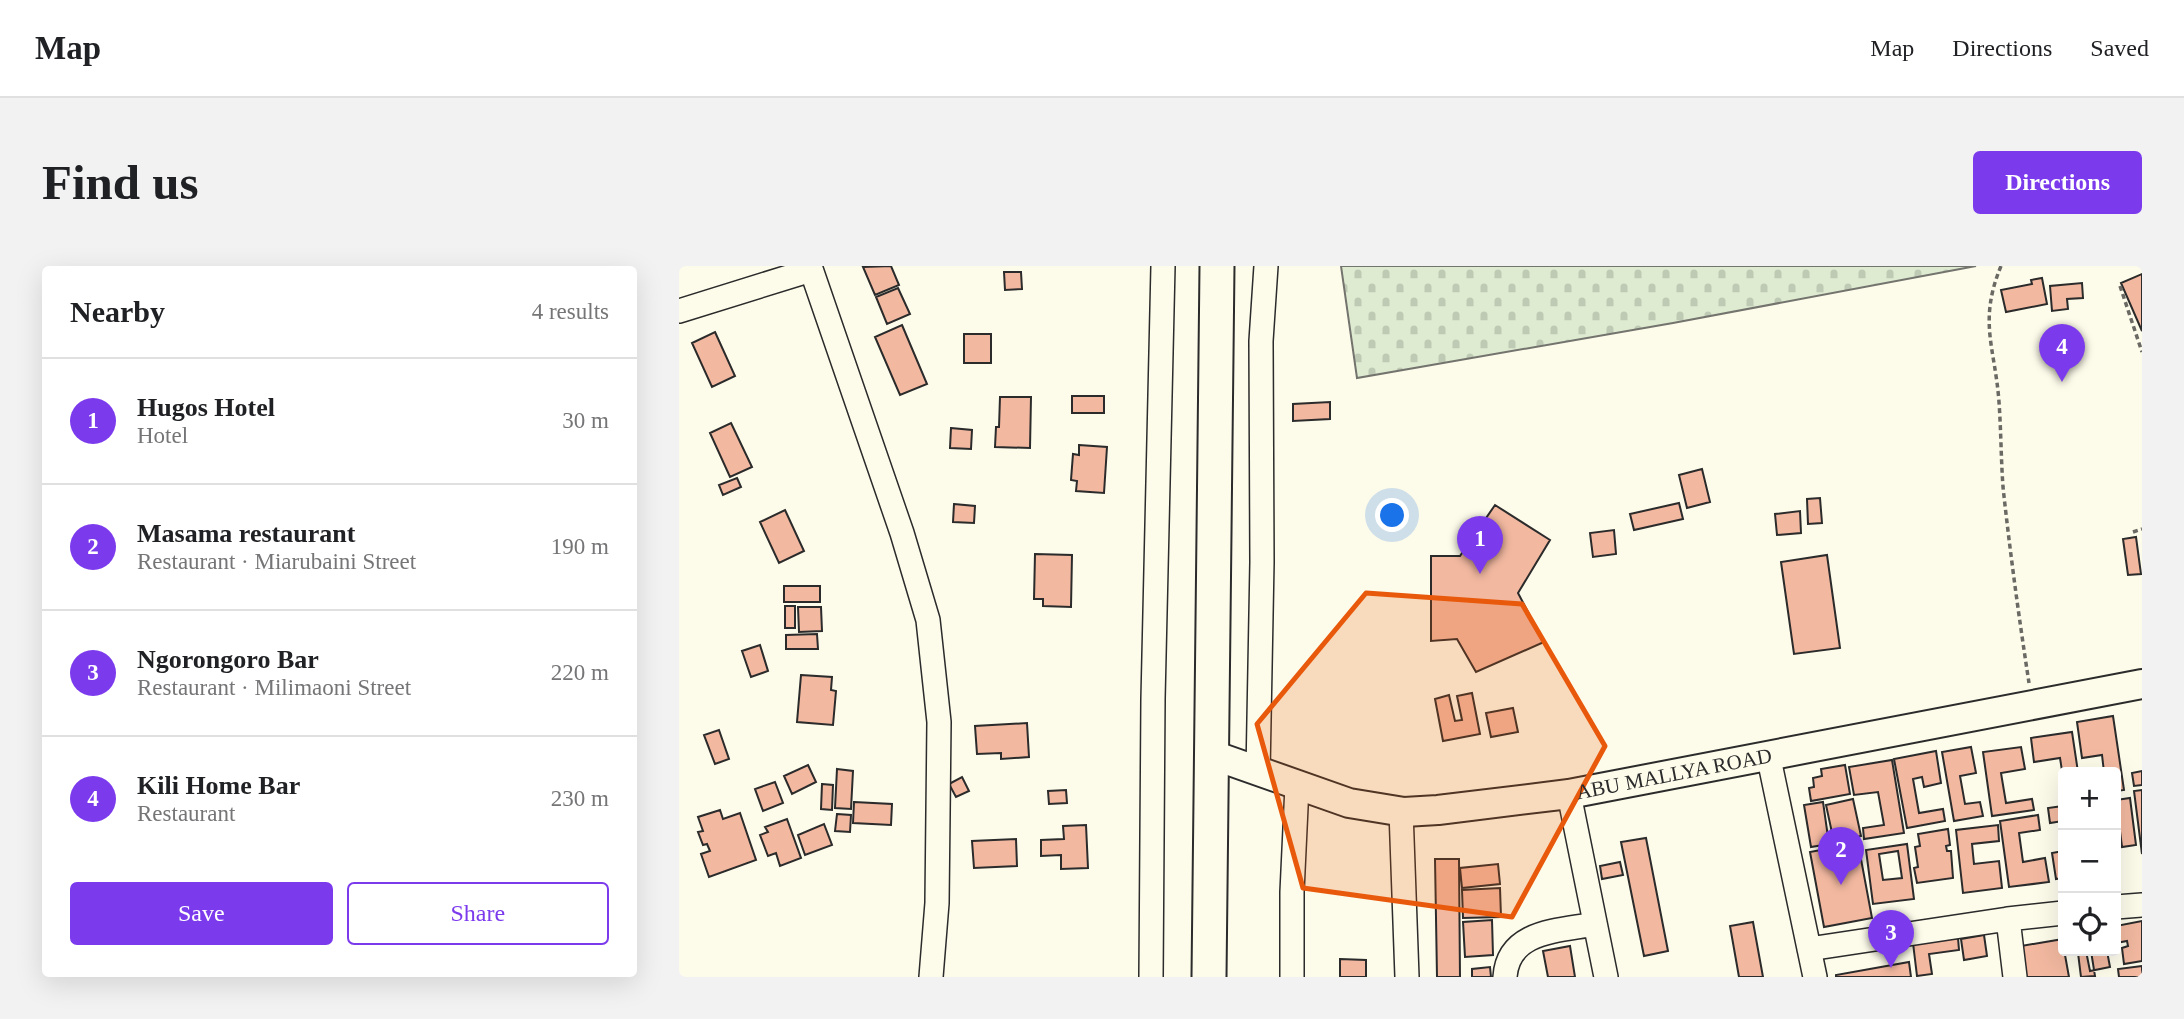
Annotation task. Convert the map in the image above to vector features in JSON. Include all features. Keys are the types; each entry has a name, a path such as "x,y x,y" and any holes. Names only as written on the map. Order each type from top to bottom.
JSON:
{"highway":[{"path":"1209,977 1217,266"}],"main road":[{"name":"ABU MALLYA ROAD","path":"1210,754 1349,803 1401,811 1439,810 1569,794 2142,684"}],"street":[{"path":"1151,977 1153,699 1163,266"},
{"path":"1258,772 1262,562 1261,341 1266,266"},
{"path":"679,311 810,268 902,533 928,620 939,722 937,903 931,977"},
{"path":"1768,754 1815,977"},
{"path":"1292,977 1292,892 1297,786"},
{"path":"1569,794 1606,977"},
{"path":"1401,811 1406,977"},
{"path":"2121,907 2142,905"},
{"path":"1809,949 2058,914"},
{"path":"2008,919 2015,977"},
{"path":"1505,977 1508,960 1522,942 1538,935 1595,924"}],"path":[{"path":"2001,266 1988,330 1998,391 2007,516 2033,704"},
{"path":"2120,286 2142,352"},
{"path":"2133,532 2142,529"}],"highlighted area":[{"path":"1366,593 1522,604 1605,746 1512,917 1303,888 1257,724"}],"green space":[{"path":"1341,266 1976,266 1673,323 1357,378"}],"building":[{"path":"891,266 899,285 875,295 863,267"},
{"path":"1004,272 1021,272 1022,289 1005,290"},
{"path":"2142,274 2142,331 2121,283"},
{"path":"2042,278 2047,304 2006,312 2001,290 2032,284 2031,280"},
{"path":"2082,283 2083,298 2067,299 2068,309 2052,311 2050,286"},
{"path":"898,288 910,314 887,324 876,297"},
{"path":"902,325 927,384 900,395 875,337"},
{"path":"715,332 735,376 712,387 692,343"},
{"path":"964,334 991,334 991,363 964,363"},
{"path":"1072,396 1104,396 1104,413 1072,413"},
{"path":"1000,397 1031,397 1030,448 995,447"},
{"path":"1330,402 1330,419 1293,421 1293,404"},
{"path":"731,423 752,467 730,477 710,433"},
{"path":"951,428 972,430 971,449 950,448"},
{"path":"1079,445 1107,447 1104,493 1076,491 1077,481 1071,480 1073,454 1079,455"},
{"path":"1702,469 1710,502 1687,508 1679,475"},
{"path":"737,478 741,487 723,495 719,485"},
{"path":"1820,498 1822,523 1808,524 1807,499"},
{"path":"1679,503 1683,519 1634,530 1630,514"},
{"path":"954,504 975,506 974,523 953,522"},
{"path":"1495,505 1550,540 1518,593 1544,642 1476,672 1457,639 1431,641 1431,556 1460,556"},
{"path":"785,510 804,551 779,563 760,522"},
{"path":"1800,511 1801,533 1777,535 1775,514"},
{"path":"1614,530 1616,554 1593,557 1590,533"},
{"path":"2136,537 2141,574 2128,575 2123,539"},
{"path":"1035,554 1072,555 1071,607 1043,606 1043,599 1034,599"},
{"path":"1827,555 1840,648 1794,654 1781,562"},
{"path":"784,586 820,586 820,602 784,602"},
{"path":"785,606 795,606 795,628 785,628"},
{"path":"798,607 821,607 822,631 799,632"},
{"path":"817,634 818,649 786,649 786,635"},
{"path":"760,645 768,671 751,677 742,651"},
{"path":"801,675 832,677 831,690 836,691 833,725 797,722"},
{"path":"1472,693 1480,734 1443,741 1435,699 1449,695 1455,721 1462,720 1457,696"},
{"path":"1513,708 1518,732 1491,737 1486,713"},
{"path":"2113,716 2121,767 2103,767 2102,755 2082,758 2077,722"},
{"path":"1027,723 1029,757 1001,759 1001,753 977,754 975,726"},
{"path":"719,730 729,759 715,764 704,735"},
{"path":"2072,732 2077,767 2061,767 2060,758 2034,762 2031,738"},
{"path":"1971,747 1976,773 1960,776 1965,804 1980,802 1983,816 1954,821 1942,752"},
{"path":"2021,747 2025,769 2001,773 2006,803 2032,799 2034,810 1992,816 1983,752"},
{"path":"1936,751 1941,783 1924,787 1922,777 1913,779 1919,813 1943,809 1945,821 1907,828 1894,759"},
{"path":"1892,760 1904,833 1864,839 1863,828 1884,825 1878,792 1854,795 1849,767"},
{"path":"808,765 816,782 792,794 784,776"},
{"path":"1845,765 1850,794 1811,801 1809,788 1814,787 1813,778 1822,776 1821,769"},
{"path":"837,769 853,771 851,809 835,808"},
{"path":"2121,770 2124,790 2121,790"},
{"path":"2142,771 2142,785 2134,786 2132,773"},
{"path":"962,777 969,791 956,797 949,784"},
{"path":"775,782 783,803 763,811 755,789"},
{"path":"822,784 833,785 832,810 821,809"},
{"path":"1066,790 1067,803 1049,804 1048,791"},
{"path":"2142,790 2142,854 2134,791"},
{"path":"2130,798 2136,845 2122,847 2121,799"},
{"path":"1853,799 1861,836 1834,842 1826,805"},
{"path":"854,802 892,804 891,825 853,823"},
{"path":"1823,802 1829,844 1811,847 1804,805"},
{"path":"2058,807 2058,822 2050,823 2048,808"},
{"path":"720,810 723,819 740,813 756,860 709,877 701,854 710,851 707,844 703,845 698,832 703,831 698,817"},
{"path":"837,814 851,815 850,832 835,831"},
{"path":"2038,815 2040,830 2019,833 2023,862 2045,858 2049,882 2009,887 2000,821"},
{"path":"787,819 801,858 780,866 776,853 768,856 760,835 768,832 765,827"},
{"path":"824,824 832,845 805,855 798,835"},
{"path":"1086,825 1088,868 1061,869 1061,855 1041,856 1041,840 1064,839 1063,826"},
{"path":"1998,825 1999,841 1972,844 1974,864 1999,861 2002,888 1963,893 1956,830"},
{"path":"1948,829 1950,845 1946,846 1947,851 1951,851 1953,878 1917,883 1914,868 1918,867 1915,847 1920,846 1918,834"},
{"path":"1646,838 1668,951 1644,956 1621,842"},
{"path":"1016,839 1017,866 974,868 972,841"},
{"path":"1858,843 1872,918 1824,927 1810,852"},
{"path":"1907,844 1914,899 1873,904 1866,850","holes":["1898,851 1902,878 1883,880 1879,854"]},
{"path":"2058,852 2058,879 2056,879 2052,853"},
{"path":"1435,859 1459,859 1460,977 1437,977"},
{"path":"1620,862 1623,875 1602,879 1600,866"},
{"path":"1498,864 1500,884 1462,888 1460,868"},
{"path":"1500,888 1501,917 1463,918 1462,890"},
{"path":"1492,920 1493,955 1465,957 1463,922"},
{"path":"2142,921 2142,961 2124,964 2122,948 2128,946 2127,941 2121,942 2121,925"},
{"path":"1753,922 1763,977 1739,977 1730,926"},
{"path":"1984,935 1987,956 1964,960 1961,939"},
{"path":"1958,938 1959,950 1929,954 1932,974 1917,976 1913,943"},
{"path":"2058,940 2058,956 2065,956 2069,977 2025,977 2021,946"},
{"path":"1570,946 1575,977 1548,977 1543,951"},
{"path":"2078,956 2092,956 2095,976 2081,977"},
{"path":"2087,956 2108,956 2110,967 2090,971"},
{"path":"1340,959 1366,960 1366,977 1340,977"},
{"path":"1909,962 1911,977 1836,977 1836,975"},
{"path":"2142,966 2142,977 2119,977 2118,969"},
{"path":"1490,967 1491,977 1472,977 1472,969"}],"place":[{"name":"Kili Home Bar","path":"2062,382"},
{"name":"Hugos Hotel","path":"1480,574"},
{"name":"Masama restaurant","path":"1841,885"},
{"name":"Ngorongoro Bar","path":"1891,968"}]}
